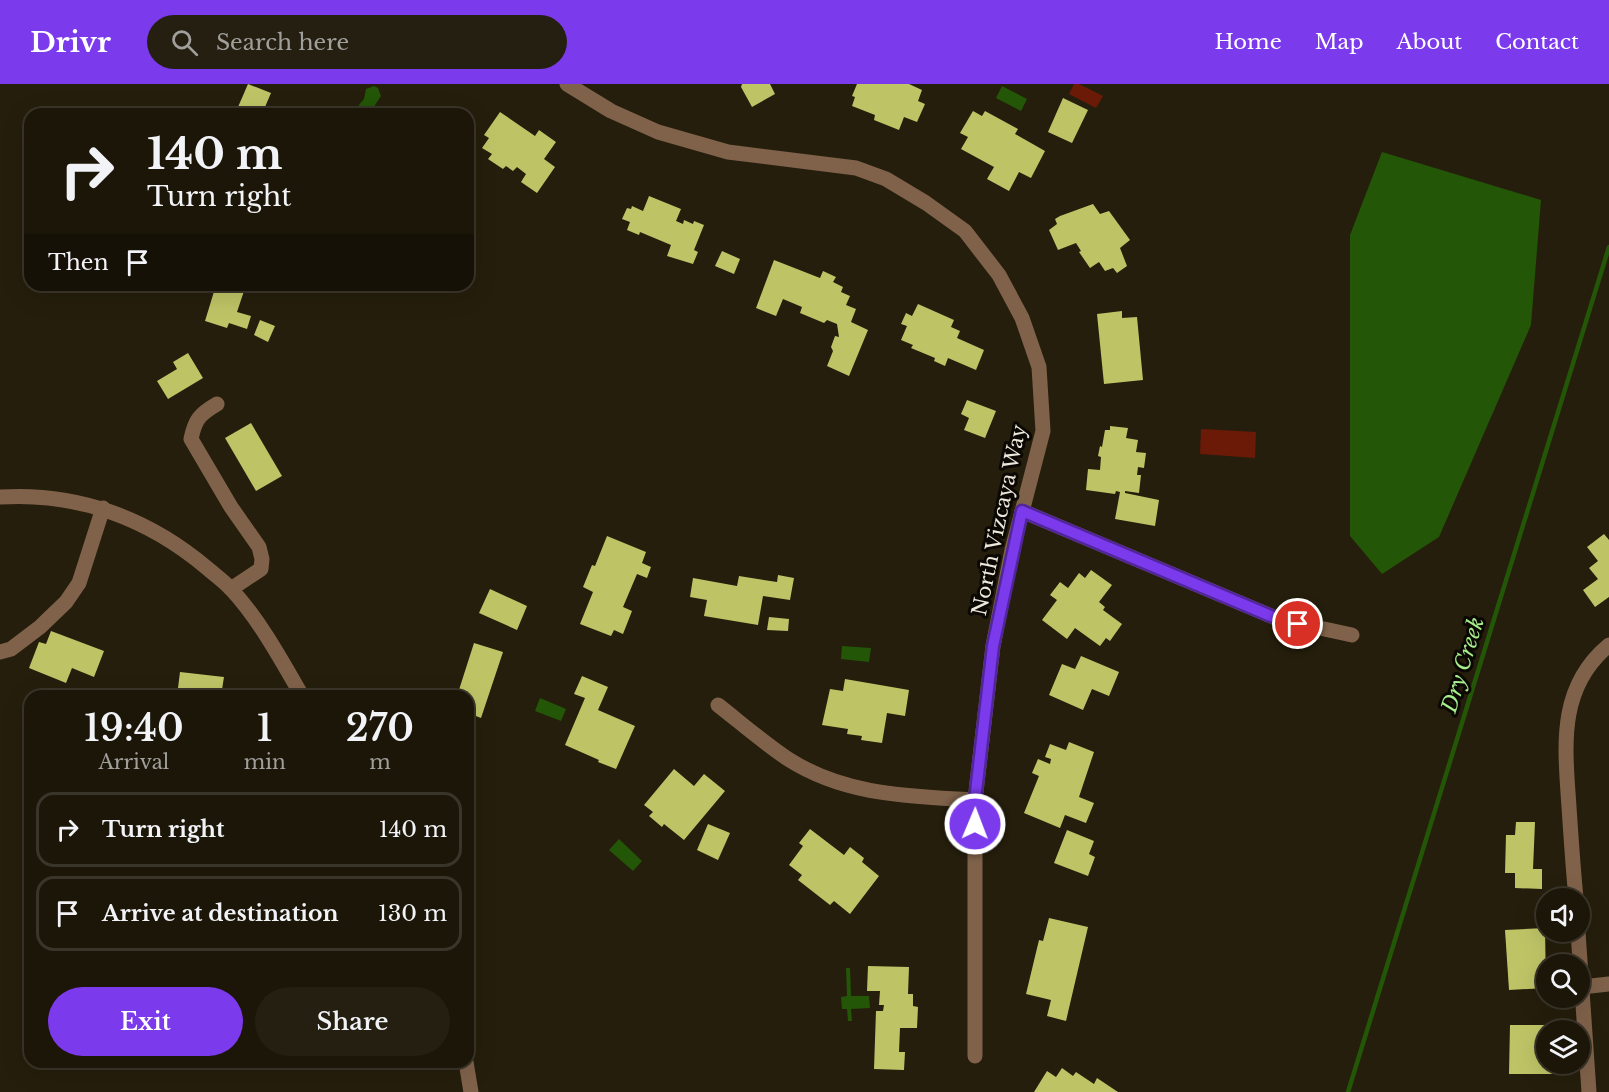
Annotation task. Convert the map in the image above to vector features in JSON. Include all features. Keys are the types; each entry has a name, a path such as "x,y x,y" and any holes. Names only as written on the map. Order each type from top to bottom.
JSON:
{"street":[{"name":"North Vizcaya Way","path":"567,84 611,111 658,132 728,152 856,168 886,179 966,231 1004,284 1022,318 1039,367 1043,430 1022,511 993,646 975,800 975,1056"},
{"path":"217,404 205,411 195,423 191,439 231,507 259,547 262,559 261,568 231,589"},
{"path":"0,497 20,496 60,500 103,508 142,525 184,549 231,589 272,644 299,690"},
{"path":"0,652 11,650 66,602 78,583 103,508"},
{"path":"1022,511 1278,619 1352,636"},
{"path":"1575,888 1565,741 1570,707 1582,676 1596,656 1609,645"},
{"path":"718,705 788,759 828,779 880,794 975,800"},
{"path":"1590,986 1609,984"},
{"path":"1583,1008 1589,1092"},
{"path":"467,1068 471,1092"}],"shaded area":[{"path":"1074,84 1079,84 1103,96 1096,108 1069,94"},
{"path":"374,86 378,88 381,96 374,108 358,108 364,99 366,89"},
{"path":"1002,86 1027,99 1021,111 996,98"},
{"path":"1382,152 1541,200 1531,325 1439,537 1382,574 1350,536 1350,235"},
{"path":"1201,429 1256,432 1255,458 1200,454"},
{"path":"842,646 871,648 869,662 841,659"},
{"path":"540,698 566,709 561,721 535,711"},
{"path":"619,839 642,861 633,871 609,850"},
{"path":"846,968 850,968 851,996 869,996 870,1008 851,1009 852,1021 848,1021 847,1009 842,1009 841,997 847,996"}],"building":[{"path":"248,84 271,93 265,108 238,108"},
{"path":"742,84 770,84 775,94 752,107 741,87"},
{"path":"857,84 909,84 922,90 918,101 925,104 917,122 904,117 899,130 874,120 875,115 852,106 855,97 852,96"},
{"path":"1063,98 1088,110 1072,143 1048,132"},
{"path":"973,111 982,116 985,111 1018,129 1015,134 1045,151 1031,178 1019,172 1009,191 987,179 994,167 961,149 968,137 960,133"},
{"path":"500,112 535,136 539,130 556,142 544,159 555,167 537,193 521,182 526,174 517,167 513,171 506,166 503,169 488,159 492,154 482,148 489,138 484,135"},
{"path":"649,196 681,209 676,221 683,224 684,220 693,224 694,221 704,225 694,250 698,252 693,264 667,256 671,245 640,232 639,235 627,230 630,222 622,219 627,208 631,209 632,206 643,211"},
{"path":"1093,204 1100,214 1109,211 1130,240 1120,248 1127,266 1117,273 1113,268 1105,271 1099,262 1090,268 1076,243 1058,250 1049,230 1057,224 1055,219 1060,216"},
{"path":"722,251 740,259 734,274 715,266"},
{"path":"774,260 820,278 823,271 836,277 833,282 843,287 841,292 850,296 846,305 856,309 851,322 868,330 849,376 827,366 833,351 831,347 835,336 839,337 837,324 827,320 824,323 800,313 802,307 783,299 776,316 756,308"},
{"path":"214,291 244,291 237,312 251,316 247,329 229,323 227,328 205,321"},
{"path":"918,304 954,320 951,327 960,331 957,338 984,350 976,370 948,358 945,366 934,361 935,358 911,348 913,345 901,340 907,326 901,324 906,313 912,316"},
{"path":"1122,311 1122,318 1137,317 1143,380 1104,384 1097,314"},
{"path":"260,320 275,326 268,342 254,335"},
{"path":"188,353 203,378 168,399 157,381 177,369 173,362"},
{"path":"967,400 996,411 985,438 964,430 969,418 961,414"},
{"path":"251,423 282,476 256,491 225,438"},
{"path":"1110,426 1128,428 1126,438 1138,440 1136,452 1146,453 1144,468 1138,467 1137,475 1141,475 1139,493 1125,491 1125,493 1159,500 1155,526 1115,519 1120,492 1116,491 1115,494 1086,490 1088,469 1100,470 1101,457 1098,456 1100,446 1102,447 1105,430 1110,430"},
{"path":"1604,534 1609,540 1609,597 1595,607 1583,590 1598,579 1589,568 1598,561 1587,547"},
{"path":"607,536 646,552 642,563 651,567 647,578 637,574 623,607 632,611 623,634 614,630 611,636 580,624 593,592 583,587 592,565 595,566"},
{"path":"1091,570 1112,585 1099,602 1105,607 1103,610 1122,624 1110,641 1106,638 1100,646 1075,628 1067,639 1042,620 1057,600 1050,595 1060,582 1068,588 1079,573 1085,578"},
{"path":"778,575 794,578 790,600 763,596 758,625 704,616 707,600 690,597 693,578 737,586 739,576 777,582"},
{"path":"490,589 527,606 517,630 479,613"},
{"path":"769,617 789,619 788,631 767,630"},
{"path":"51,631 104,651 94,677 72,668 66,683 29,668 39,642 46,644"},
{"path":"474,643 503,652 481,718 474,715 474,690 459,690"},
{"path":"1081,656 1119,672 1109,696 1092,689 1083,710 1049,695 1062,664 1075,669"},
{"path":"180,672 224,677 222,690 178,690"},
{"path":"582,676 608,687 598,710 635,726 616,769 565,745 585,698 574,694"},
{"path":"845,679 909,690 905,716 887,713 882,743 861,740 862,736 847,734 848,729 822,725 830,689 843,691"},
{"path":"1069,742 1094,752 1079,797 1094,803 1086,823 1065,815 1060,828 1024,813 1039,776 1032,773 1038,759 1050,764 1051,759 1045,757 1050,744 1066,750"},
{"path":"674,769 694,786 704,774 725,791 684,840 664,824 662,827 649,816 653,812 644,805"},
{"path":"1516,822 1535,822 1533,869 1542,869 1542,888 1515,888 1515,873 1505,873 1506,835 1515,835"},
{"path":"708,824 730,833 718,860 697,850"},
{"path":"810,829 844,855 850,847 864,858 862,862 879,876 850,914 834,901 830,905 798,880 802,875 789,865 803,846 799,843"},
{"path":"1067,830 1094,841 1089,854 1095,857 1088,876 1054,863"},
{"path":"1049,918 1088,927 1066,1021 1047,1016 1051,1000 1026,994 1039,940 1043,941"},
{"path":"1536,928 1536,942 1545,942 1545,954 1536,954 1536,989 1509,990 1505,930"},
{"path":"868,966 909,967 908,994 913,994 913,1006 918,1007 917,1028 900,1028 899,1052 905,1052 904,1070 874,1069 876,1011 883,1011 884,1005 879,1005 880,991 867,991"},
{"path":"1510,1025 1536,1025 1536,1074 1509,1074"},
{"path":"1062,1068 1073,1076 1076,1072 1094,1084 1097,1078 1118,1092 1034,1092 1047,1071 1056,1077"}],"waterway":[{"name":"Dry Creek","path":"1348,1092 1609,247"}],"route":[{"path":"975,824 975,800 993,646 1022,511 1278,619 1298,624"}]}
